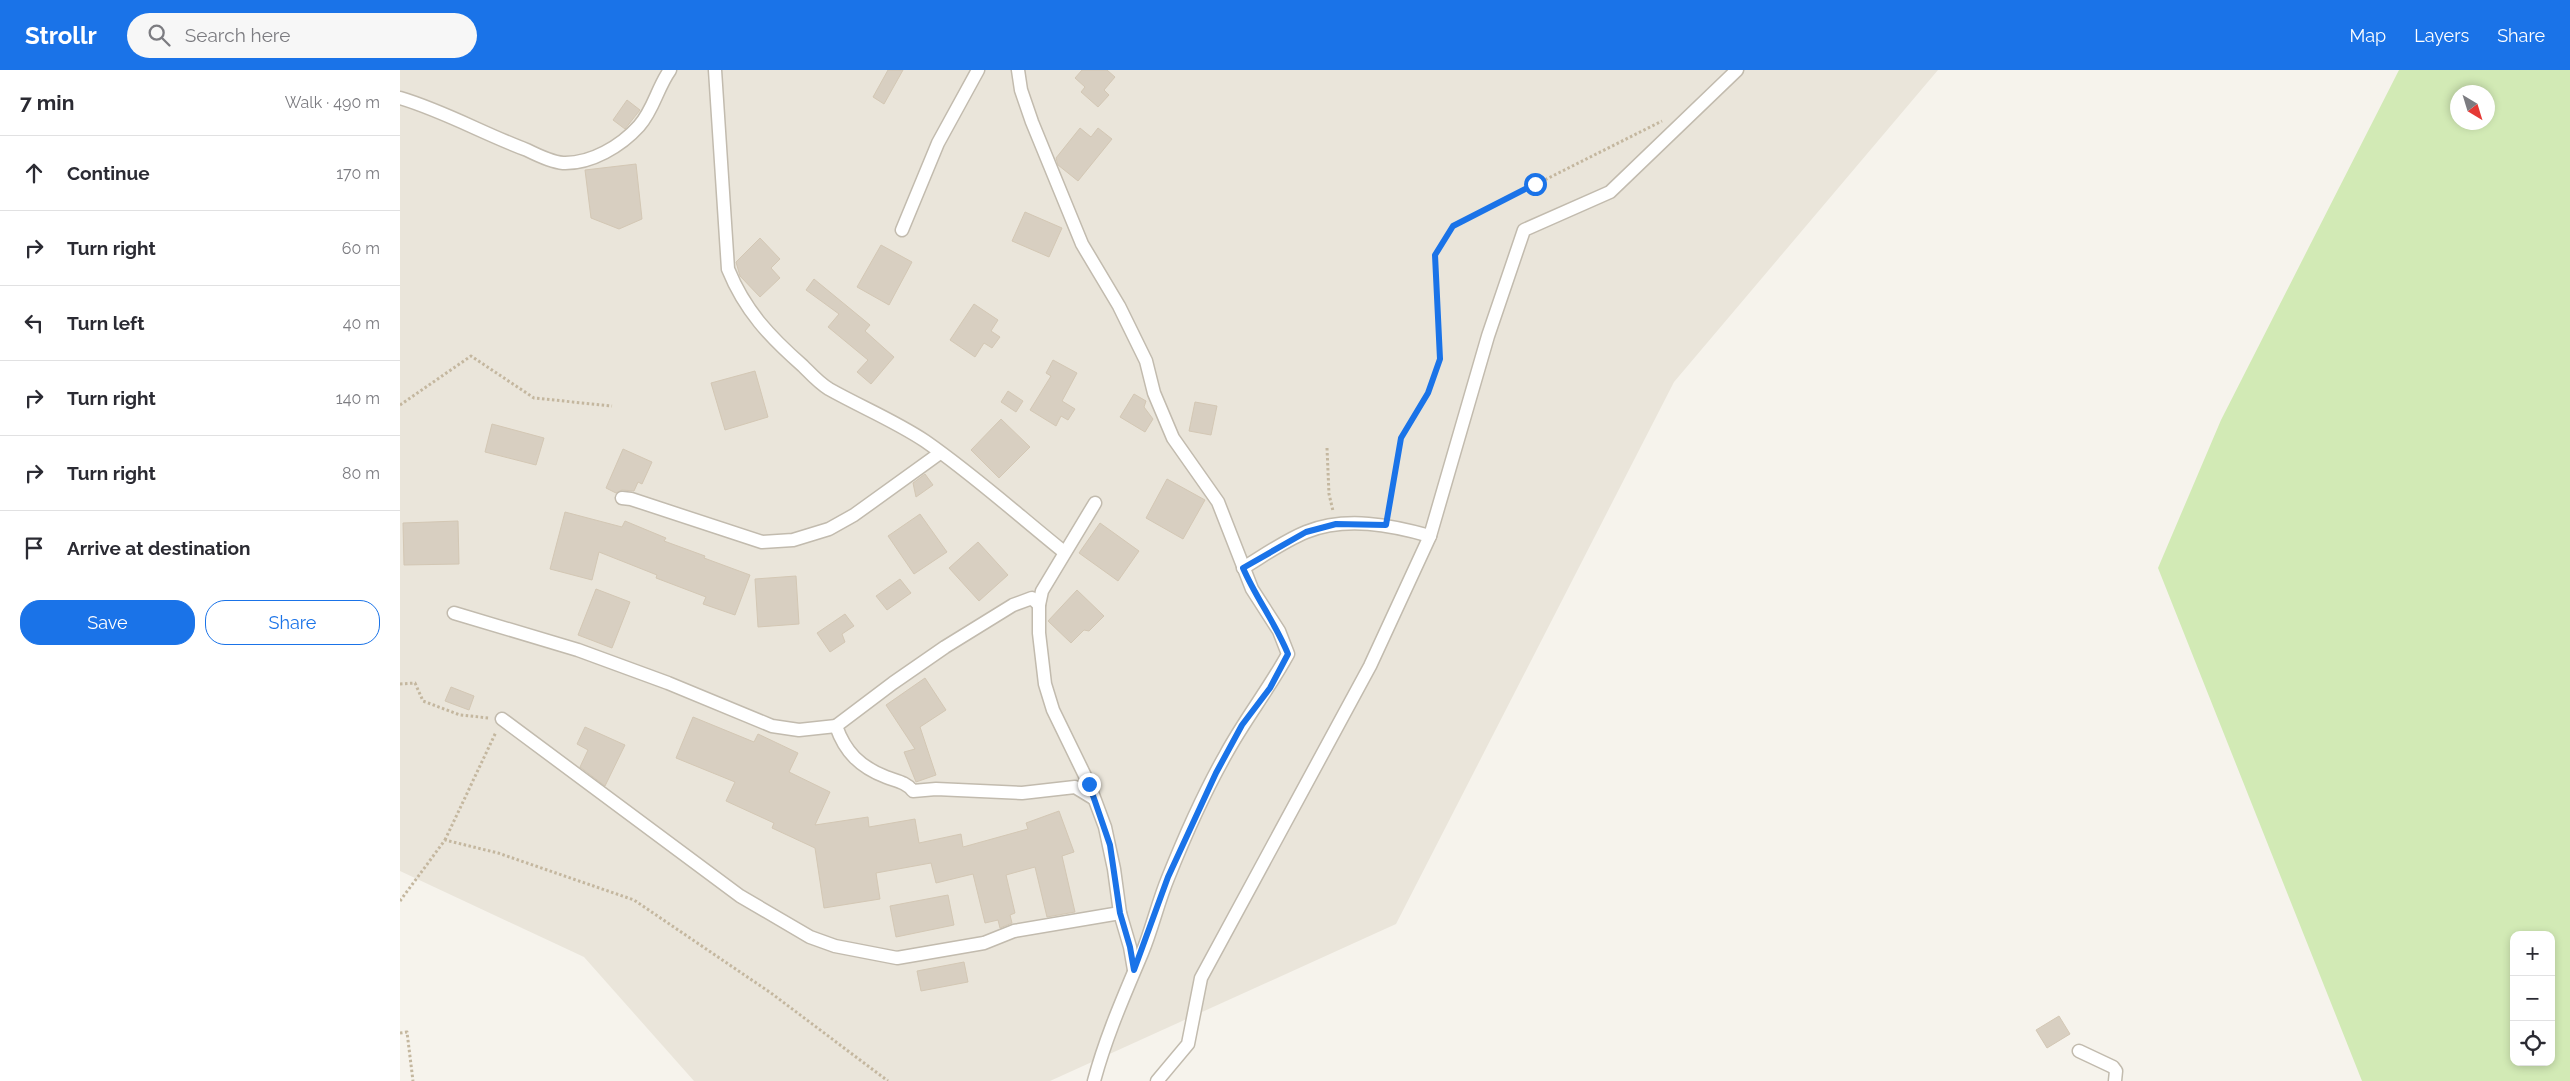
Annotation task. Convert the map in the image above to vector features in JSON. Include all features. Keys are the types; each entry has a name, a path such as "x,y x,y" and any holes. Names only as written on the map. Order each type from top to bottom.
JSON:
{"street":[{"path":"400,98 432,107 502,141 562,163 595,158 627,139 652,109 661,83 670,70"},
{"path":"715,70 728,269 736,290 751,315 820,382 907,429 1064,552"},
{"path":"902,230 938,143 978,70"},
{"path":"1018,70 1021,90 1032,122 1082,244 1120,306 1146,361 1154,393 1173,438 1218,502 1252,589 1279,632 1288,654 1270,688 1242,725 1216,773 1168,877 1134,970 1109,1028 1094,1081"},
{"path":"1156,1081 1188,1044 1201,978 1370,666 1430,536 1488,336 1524,230 1610,192 1736,70"},
{"path":"622,498 631,499 762,542 792,540 829,528 854,514 940,453"},
{"path":"1095,503 1042,591 1039,606 1041,662 1049,698 1100,812 1110,845 1120,913 1130,947 1134,970"},
{"path":"1243,568 1306,532 1336,524 1386,525 1430,536"},
{"path":"454,613 578,650 668,683 772,726 799,730 836,726 914,668 994,616 1032,598 1039,606"},
{"path":"502,719 740,896 810,937 835,946 897,958 984,943 1014,931 1120,913"},
{"path":"836,726 842,742 855,759 879,774 908,785 913,791 936,789 1022,793 1075,787 1093,798"},
{"path":"2078,1051 2113,1067 2116,1071 2115,1081"}],"path":[{"path":"1386,525 1401,438 1428,393 1440,359 1435,255 1453,226 1665,120"},
{"path":"400,405 471,356 534,398 612,406"},
{"path":"1327,448 1329,494 1336,524"},
{"path":"400,684 415,684 422,701 460,715 502,719 445,840 400,901"},
{"path":"445,840 498,853 634,900 771,993 888,1081"},
{"path":"400,1033 407,1032 413,1081"}],"shaded area":[{"path":"400,70 1938,70 1674,382 1396,924 1050,1081 694,1081 584,957 400,871"}],"green space":[{"path":"2399,70 2570,70 2570,1081 2362,1081 2158,568 2221,420"}],"building":[{"path":"888,70 903,70 884,104 873,97"},
{"path":"1082,70 1107,70 1115,77 1104,90 1109,95 1098,107 1081,92 1085,87 1075,78"},
{"path":"627,100 640,110 625,129 613,120"},
{"path":"1080,128 1091,137 1098,128 1112,139 1078,181 1058,165 1056,158"},
{"path":"636,164 642,219 619,229 591,218 585,170"},
{"path":"1025,212 1062,228 1049,257 1012,241"},
{"path":"760,238 780,259 771,268 780,278 760,297 740,276 736,262"},
{"path":"881,245 912,262 889,305 857,287"},
{"path":"814,279 870,325 865,331 894,357 871,384 857,372 868,360 828,327 839,314 806,290"},
{"path":"974,304 998,320 991,331 1000,337 992,348 984,343 975,357 950,340"},
{"path":"1053,360 1077,373 1062,401 1075,409 1068,420 1061,416 1056,426 1030,410 1051,376 1046,373"},
{"path":"755,371 768,417 725,430 711,383"},
{"path":"1008,391 1023,401 1016,412 1001,402"},
{"path":"1134,394 1146,401 1144,407 1153,419 1145,432 1120,417"},
{"path":"1195,402 1217,406 1211,435 1189,431"},
{"path":"1001,419 1030,447 999,478 971,450"},
{"path":"492,424 544,438 536,465 485,452"},
{"path":"623,449 652,462 642,484 638,482 634,491 622,490 616,493 606,488"},
{"path":"925,474 933,485 916,497 913,483"},
{"path":"1167,479 1205,500 1183,539 1146,518"},
{"path":"565,512 622,527 625,521 666,538 664,541 750,575 735,615 703,604 706,597 656,578 657,575 599,552 592,580 550,569"},
{"path":"920,514 947,552 914,574 888,536"},
{"path":"458,521 459,564 404,565 403,523"},
{"path":"1100,523 1139,551 1118,581 1079,553"},
{"path":"978,542 1008,575 979,601 949,568"},
{"path":"796,576 799,624 758,627 755,579"},
{"path":"900,579 911,593 887,610 876,596"},
{"path":"596,589 630,602 612,648 578,635"},
{"path":"1077,590 1104,616 1089,631 1084,630 1071,643 1048,621"},
{"path":"845,614 854,626 842,634 845,642 830,652 817,633"},
{"path":"925,678 946,710 920,727 936,775 916,782 904,752 915,749 886,705"},
{"path":"451,687 474,696 469,710 445,701"},
{"path":"693,717 754,742 758,734 798,753 789,772 830,792 815,825 868,817 869,827 915,819 919,843 961,834 963,847 1028,829 1026,823 1059,811 1074,852 1062,856 1075,912 1047,917 1035,867 1006,875 1015,913 1010,915 1012,923 1000,928 998,920 985,923 973,874 936,883 931,863 876,873 880,899 824,908 815,848 772,828 774,823 726,801 735,782 676,758"},
{"path":"585,727 625,745 605,786 580,767 588,750 577,744"},
{"path":"948,895 954,925 896,937 890,906"},
{"path":"964,962 968,982 921,991 917,971"},
{"path":"2059,1016 2070,1034 2047,1048 2036,1030"}],"route":[{"path":"1089,784 1110,845 1120,913 1130,947 1134,970 1168,877 1216,773 1242,725 1256,704 1270,688 1288,654 1279,632 1252,589 1243,568 1306,532 1336,524 1386,525 1401,438 1428,393 1440,359 1435,255 1453,226 1535,184"}]}
